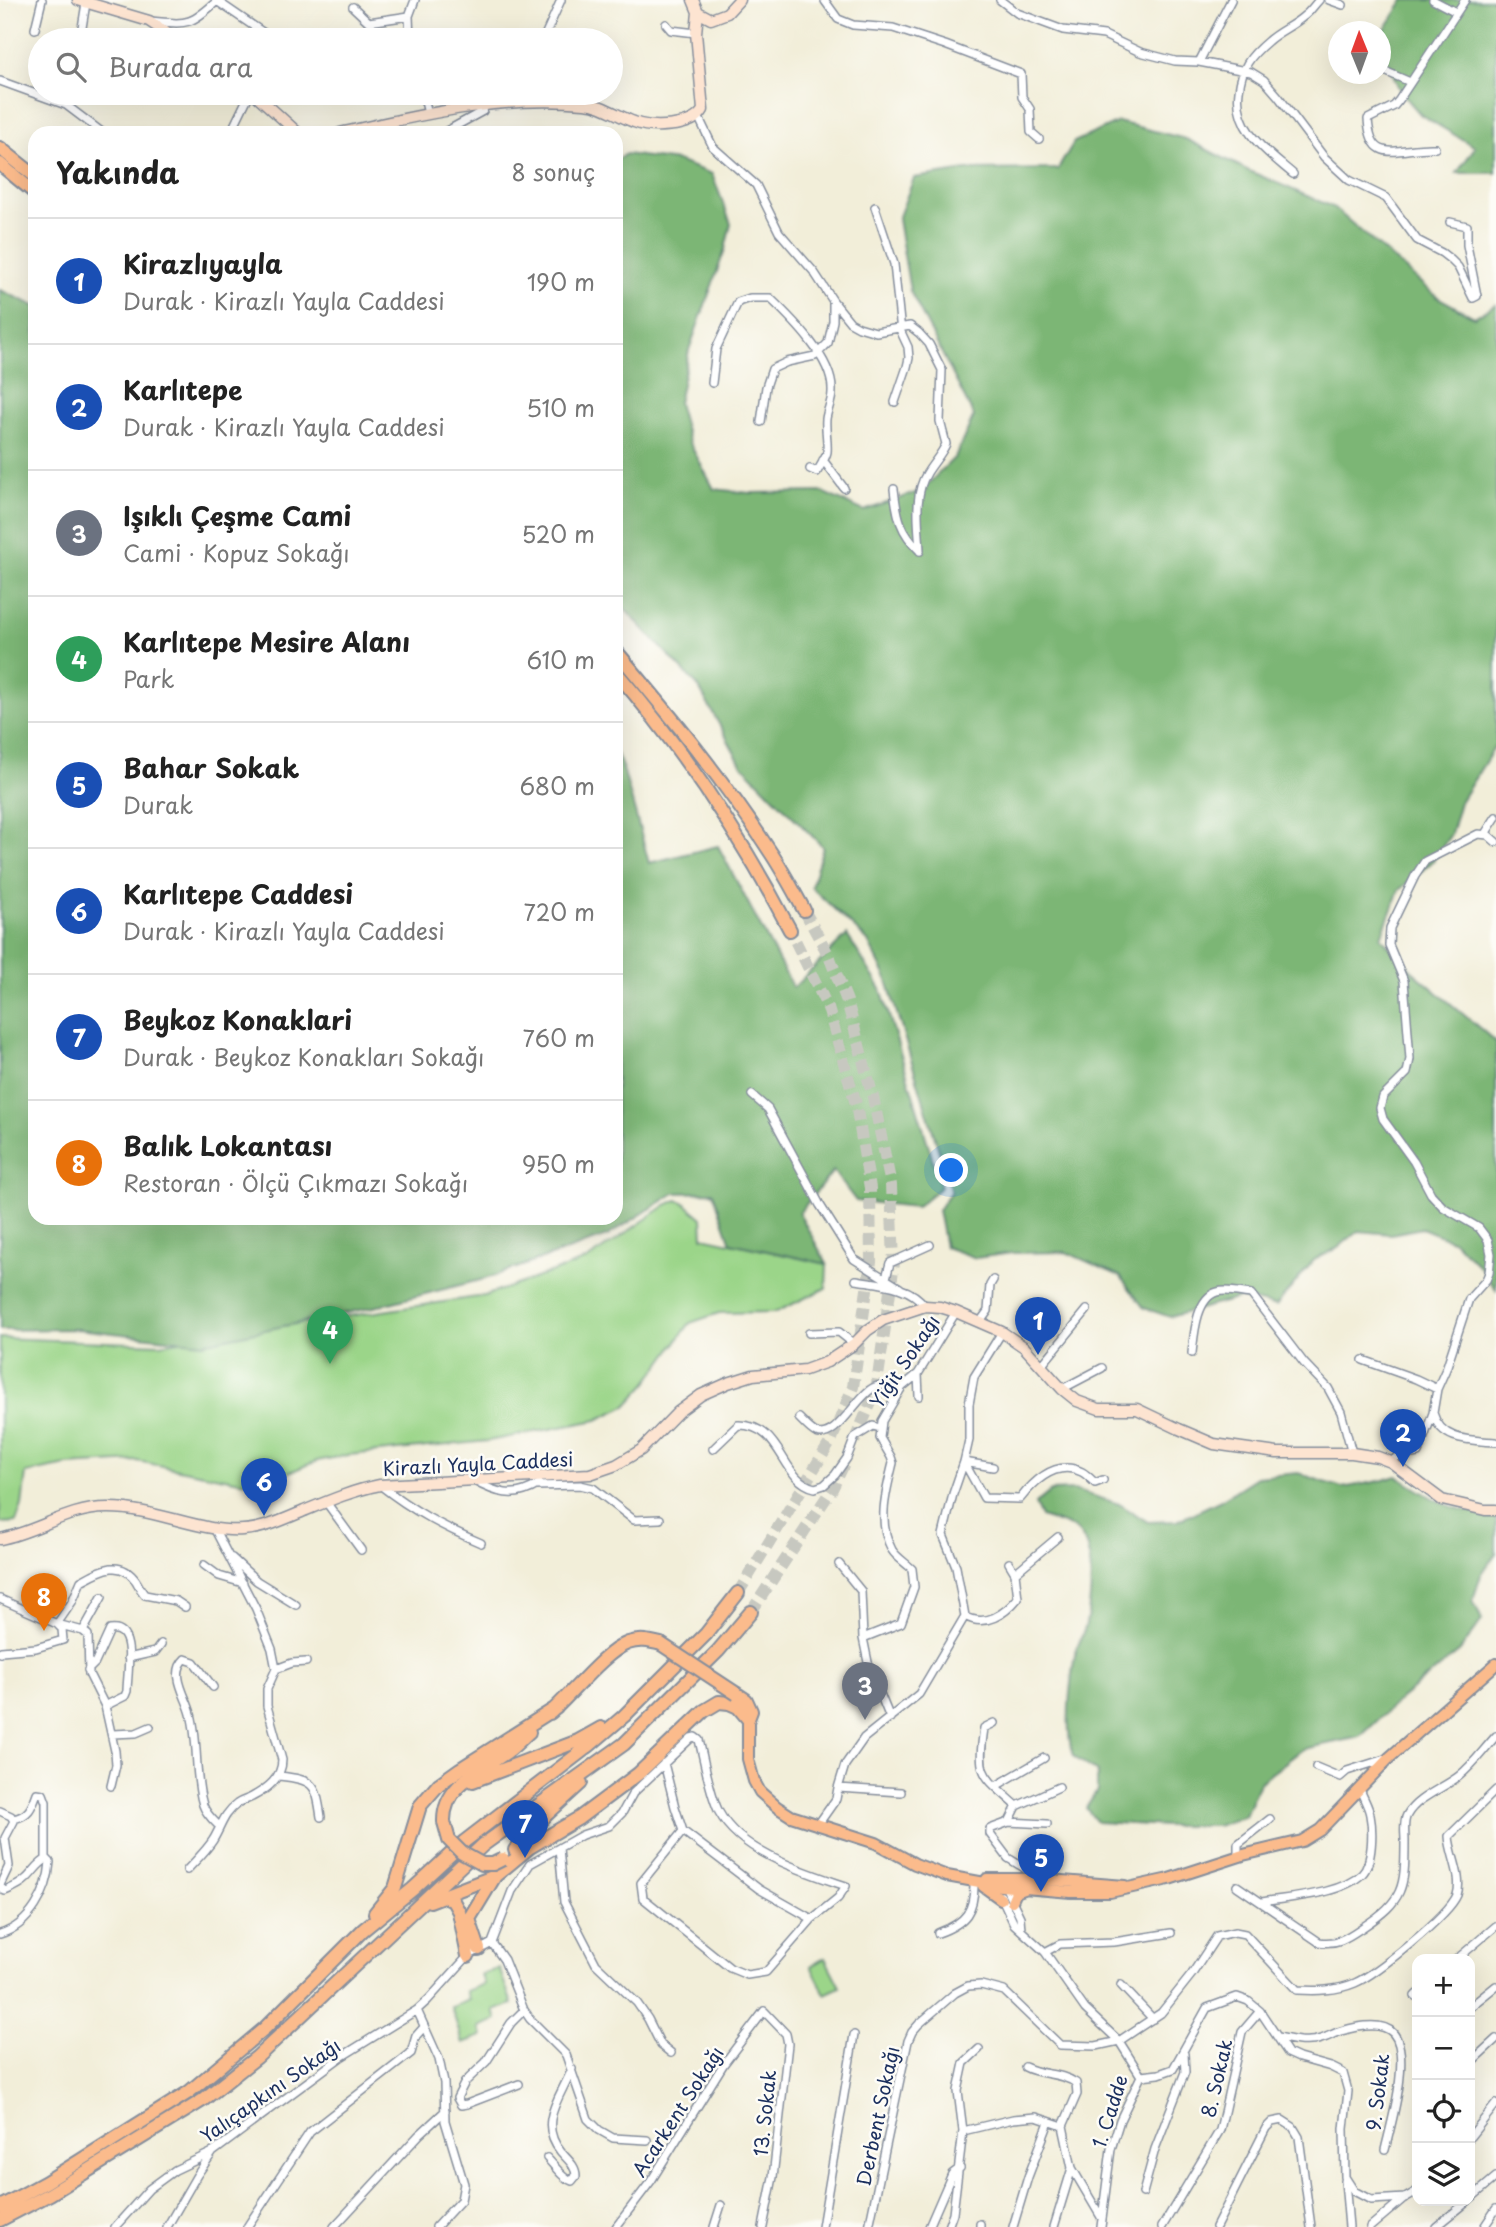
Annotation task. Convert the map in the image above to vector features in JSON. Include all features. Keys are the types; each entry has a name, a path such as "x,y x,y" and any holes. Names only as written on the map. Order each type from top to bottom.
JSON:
{"highway":[{"path":"0,148 28,170"},
{"path":"0,164 28,186"},
{"path":"623,659 674,720 733,798 771,853 804,910"},
{"path":"623,680 702,782 754,863 790,930"},
{"path":"2,2205 37,2188 189,2092 265,2028 363,1930 465,1841 624,1716 706,1634 738,1593"},
{"path":"515,1850 546,1815 624,1744 718,1651 751,1612"},
{"path":"473,1952 469,1919 495,1876 530,1847 579,1818 619,1789 638,1774 704,1711 719,1703 729,1703 738,1707 748,1719 751,1711 746,1700 661,1644 646,1640 627,1643 609,1656 509,1750 456,1787 444,1811 444,1822 449,1840 462,1853 482,1864 493,1864 619,1789"},
{"path":"363,1930 395,1888 420,1805 439,1784 460,1769 556,1708"},
{"path":"456,1787 578,1741 624,1716"},
{"path":"0,2220 50,2194 203,2100 257,2057 483,1844 624,1744"},
{"path":"417,1907 441,1895 495,1876"},
{"path":"441,1895 453,1901 473,1952"}],"main road":[{"path":"597,105 636,123 669,126 699,118 704,110 696,33 698,12 693,0"},
{"path":"698,12 706,18 716,18 727,13 739,0"},
{"path":"82,1 104,4 149,21 159,28"},
{"path":"266,105 290,126"},
{"path":"372,126 485,105"},
{"name":"Kirazlı Yayla Caddesi","path":"0,1539 67,1515 104,1508 145,1511 214,1527 244,1530 273,1524 326,1502 380,1485 590,1474 616,1465 640,1450 678,1412 701,1395 753,1375 805,1370 827,1362 883,1320 925,1306 956,1312 1002,1332 1024,1347 1062,1389 1077,1401 1099,1409 1138,1409 1214,1444 1277,1453 1352,1453 1378,1457 1391,1462 1442,1500 1496,1510"},
{"path":"1476,1680 1496,1657"},
{"path":"1003,1883 1027,1888 1110,1892 1169,1879 1238,1857 1302,1841 1320,1830 1389,1758 1476,1680 1496,1666"},
{"path":"748,1719 748,1759 754,1781 760,1792 791,1816 876,1843 915,1864 947,1876 1003,1883 1051,1883 1064,1880"},
{"path":"1003,1883 1037,1879 1132,1886"},
{"path":"974,1881 1007,1900 1016,1892 1027,1888"}],"street":[{"path":"35,28 42,0"},
{"path":"149,21 190,23 217,0 257,28"},
{"path":"410,28 409,16 415,0"},
{"path":"548,28 561,0"},
{"path":"824,0 838,19 853,25 892,27 1021,74 1022,97 1030,109 1031,132 1039,139"},
{"path":"1000,0 1017,13 1063,30 1104,36 1140,52 1175,61 1243,69 1264,80 1332,165 1349,180 1386,198 1417,240 1442,253 1458,267 1473,298 1477,296 1467,245 1467,226 1450,222"},
{"path":"1199,62 1231,0"},
{"path":"1293,174 1252,135 1239,116 1238,102 1243,69 1269,40 1303,18 1319,0"},
{"path":"1329,0 1343,5"},
{"path":"1433,0 1455,12"},
{"path":"1435,148 1380,150 1372,142 1368,119 1394,106 1465,0"},
{"path":"81,28 82,1"},
{"path":"353,7 369,22 409,16"},
{"path":"666,24 670,30 696,33"},
{"path":"1391,73 1410,82"},
{"path":"0,81 28,91"},
{"path":"66,105 94,126"},
{"path":"234,126 246,105"},
{"path":"426,105 428,114"},
{"path":"456,126 483,111 485,105"},
{"path":"699,118 713,147 756,185 779,232 814,272 850,321 876,332 910,326 924,338 939,361 943,379 940,421 946,444 921,487 920,551 908,540 901,527 894,489"},
{"path":"876,207 894,264 901,327 908,346 909,358 894,402"},
{"path":"712,383 716,349 738,302 751,298 770,298 820,352 833,390 827,409 827,454 817,472 810,468"},
{"path":"761,422 766,387 772,369 787,362 815,356 820,352 828,343 832,332 833,301"},
{"path":"823,460 844,488"},
{"path":"1485,834 1496,817"},
{"path":"1391,1462 1398,1456 1418,1453 1469,1299 1486,1280 1491,1254 1488,1240 1479,1227 1443,1207 1431,1194 1414,1162 1382,1119 1384,1097 1403,1079 1409,1067 1404,981 1388,939 1415,876 1425,861 1478,834 1485,834 1496,842"},
{"path":"752,1094 768,1109 820,1205 854,1259 919,1298 925,1306"},
{"path":"886,1278 890,1263 930,1245"},
{"path":"856,1280 900,1288"},
{"path":"980,1322 988,1311 989,1285 993,1280"},
{"path":"1192,1353 1197,1320 1205,1300 1216,1292 1251,1294 1304,1363 1328,1388 1341,1412 1352,1453"},
{"path":"1042,1365 1087,1310"},
{"name":"Yiğit Sokağı","path":"863,1639 901,1623 914,1587 912,1569 892,1551 883,1520 893,1463 880,1438 881,1420 902,1387 918,1374 956,1312"},
{"path":"809,1334 839,1332 854,1344"},
{"path":"817,1826 836,1800 845,1765 864,1738 919,1694 965,1616 956,1567 943,1535 969,1440 974,1377 1002,1332"},
{"path":"1363,1360 1437,1389"},
{"path":"1062,1389 1102,1368"},
{"path":"918,1374 919,1396"},
{"path":"799,1418 814,1432 822,1434 832,1431 864,1395 875,1387 902,1387"},
{"path":"1433,1413 1435,1420 1448,1435 1459,1440 1496,1442"},
{"path":"713,1448 738,1425 748,1424 772,1438 793,1473 801,1482 815,1488 824,1485 835,1475 847,1458 855,1437 873,1426 880,1428"},
{"path":"964,1462 993,1467"},
{"path":"964,1462 984,1499 1020,1499 1033,1483 1061,1468 1081,1471 1095,1483 1103,1480"},
{"path":"471,1480 487,1488 521,1493 547,1477"},
{"path":"380,1485 419,1514 481,1543"},
{"path":"536,1486 580,1485 593,1488 634,1520 660,1519"},
{"path":"326,1502 360,1550"},
{"path":"187,1870 213,1840 226,1814 238,1802 253,1797 279,1776 282,1760 267,1706 267,1689 275,1669 272,1650 256,1609 214,1527"},
{"path":"1015,1573 1058,1537"},
{"path":"229,1555 257,1581 296,1605"},
{"path":"965,1616 971,1620 985,1622 1010,1608 1018,1598 1015,1573 1009,1563"},
{"path":"839,1564 861,1591 863,1639 869,1667 890,1718"},
{"path":"204,1565 219,1576 243,1583"},
{"path":"57,1624 72,1602 81,1581 115,1566 127,1572 145,1595 176,1601 185,1607"},
{"path":"83,1631 102,1597"},
{"path":"0,1599 57,1624 83,1631 89,1639 88,1670 106,1706 112,1734 116,1765 111,1786"},
{"path":"1,1652 36,1648 63,1640 64,1633 57,1624"},
{"path":"88,1670 95,1663 110,1630 116,1629 127,1638 125,1696 106,1706"},
{"path":"128,1658 155,1652 161,1644"},
{"path":"213,1686 194,1662 185,1659 180,1664 178,1678 195,1727 203,1805 207,1814 219,1826"},
{"path":"275,1669 292,1663 306,1662"},
{"path":"994,1723 984,1728 979,1756 985,1775 1017,1806"},
{"path":"112,1734 136,1733 150,1727"},
{"path":"1237,1886 1319,1942 1330,1944 1342,1941 1372,1921 1397,1899 1405,1876 1407,1815 1418,1803 1461,1775 1496,1736"},
{"path":"473,1952 492,1943 512,1891 530,1864 582,1835 609,1826 622,1813 633,1793 695,1737 699,1740 717,1810 729,1828 785,1865 846,1886 838,1898 811,1919 766,1972 747,1975 730,1968 643,1898 641,1883 683,1831"},
{"path":"996,1786 1044,1758"},
{"path":"1316,1767 1340,1777 1347,1771 1389,1758"},
{"path":"664,1763 683,1831 759,1889 811,1919"},
{"path":"279,1776 303,1779 312,1785 317,1794 321,1817"},
{"path":"1009,1822 1017,1806 1059,1787"},
{"path":"838,1788 901,1792"},
{"path":"1262,1902 1327,1891 1348,1884 1364,1873 1372,1849 1370,1813 1360,1790"},
{"name":"Derbent Sokağı","path":"869,2227 908,2041 919,2024 955,1993 968,1986 981,1985 1004,1991 1060,2045 1096,2046 1119,2041 1161,2013 1192,1974 1217,1936 1235,1932 1245,1934 1297,1990 1328,1991 1356,1983 1396,1956 1437,1919 1456,1897 1459,1882 1449,1836 1496,1790"},
{"path":"0,1811 13,1819 25,1816 37,1793 43,1794 46,1802 46,1859 50,1862 35,1908 21,1924 0,1934"},
{"path":"13,1819 5,1838 9,1866 0,1886 5,1891 21,1883 46,1859"},
{"path":"1238,1857 1238,1844 1270,1819"},
{"path":"1037,1879 1034,1874 1007,1858 992,1839 990,1829 1009,1822 1047,1824"},
{"path":"559,1848 564,1902 596,1964 637,2003 649,2019 661,2045 671,2053"},
{"path":"938,1933 955,1927 964,1920 974,1900 974,1881"},
{"path":"1003,1883 1007,1900"},
{"name":"1. Cadde","path":"1007,1900 1010,1918 1045,1952 1085,2009 1119,2041 1141,2076 1120,2120 1111,2149 1101,2227"},
{"path":"1463,1954 1496,1926"},
{"path":"1045,1952 1060,1944 1114,1942 1171,1933"},
{"path":"492,1943 504,1960 524,2010 566,2055 588,2119 599,2130 613,2138 648,2140"},
{"name":"Yalıçapkını Sokağı","path":"114,2227 149,2189 186,2164 213,2152 341,2057 417,2010 473,1952"},
{"path":"1121,1984 1153,2019"},
{"path":"1475,2003 1496,1986"},
{"path":"1141,2076 1160,2074 1173,2069 1207,2008 1237,1997 1248,2001 1260,2011 1288,2053 1343,2073 1348,2091 1344,2129 1349,2227"},
{"path":"417,2010 439,2059 444,2083 445,2122 464,2184 461,2200 436,2227"},
{"path":"519,2084 467,2104 461,2105 457,2098 465,2082 486,2062 511,2023 524,2010"},
{"name":"Acarkent Sokağı","path":"616,2227 651,2181 723,2065 764,2011"},
{"name":"13. Sokak","path":"764,2011 786,2034 788,2044 773,2178 764,2227"},
{"name":"8. Sokak","path":"1162,2227 1220,2130 1242,2032 1260,2011"},
{"name":"9. Sokak","path":"1278,2037 1299,2042 1320,2040 1340,2031 1379,2026 1392,2032 1398,2043 1401,2062 1385,2150"},
{"path":"247,2227 310,2132 411,2053 415,2036 424,2027"},
{"name":"Derbent Sokağı","path":"822,2227 854,2035"},
{"path":"1475,2058 1496,2039"},
{"path":"948,2227 953,2213 963,2131 958,2091 964,2063 979,2049"},
{"path":"1143,2193 1155,2149 1183,2080 1184,2053"},
{"path":"1025,2067 1037,2073 1066,2077 1076,2083 1077,2094 1063,2126 1072,2168 1101,2217"},
{"path":"547,2158 564,2178 572,2181 576,2176 576,2170 554,2144 550,2129 553,2110 572,2069"},
{"path":"1475,2131 1496,2104"},
{"path":"334,2227 419,2135 445,2111"},
{"path":"963,2131 1013,2119 1036,2117 1063,2126"},
{"path":"1216,2227 1266,2128 1272,2122 1282,2120 1293,2127 1299,2137 1311,2227"},
{"path":"1013,2227 1049,2122"},
{"path":"167,2227 213,2152"},
{"path":"186,2164 197,2175"},
{"path":"929,2227 952,2174 960,2168"},
{"path":"1054,2227 1072,2168"},
{"path":"1345,2176 1354,2191 1371,2200 1405,2198"},
{"path":"1475,2195 1496,2177"},
{"path":"1370,2227 1412,2194"},
{"path":"713,2227 721,2205"},
{"path":"1436,2227 1462,2206"},
{"path":"1485,2227 1496,2209"}],"green space":[{"path":"1404,0 1496,0 1496,173 1457,173 1475,147 1421,115 1400,91 1391,69 1390,21"},
{"path":"1118,122 1186,139 1247,170 1333,207 1437,297 1474,317 1496,304 1496,745 1460,802 1451,834 1432,862 1399,890 1381,937 1411,970 1496,1042 1496,1290 1481,1268 1454,1241 1422,1228 1391,1234 1358,1231 1338,1248 1314,1260 1276,1306 1240,1298 1170,1317 1144,1308 1120,1276 1066,1252 1012,1253 976,1258 945,1247 938,1210 951,1191 886,977 868,941 811,887 823,847 741,764 698,686 623,607 623,156 677,161 712,174 731,224 725,249 689,350 678,403 689,442 714,489 750,493 822,492 864,511 921,491 955,457 974,416 910,291 898,219 914,178 966,170 1058,169 1074,142"},
{"path":"0,290 28,303 28,1225 623,1225 623,770 649,863 718,846 793,988 847,935 881,989 941,1187 916,1207 856,1201 833,1171 799,1213 827,1264 731,1243 713,1192 675,1193 607,1236 488,1278 370,1308 203,1343 77,1329 0,1330"},
{"path":"677,1200 702,1218 703,1237 827,1264 826,1288 776,1312 719,1313 690,1323 646,1384 626,1406 597,1420 488,1441 348,1455 317,1461 265,1482 240,1481 137,1461 67,1465 26,1473 22,1505 16,1522 0,1523 0,1338 160,1344 484,1296 587,1260"},
{"path":"1298,1473 1342,1488 1397,1476 1421,1492 1455,1508 1496,1514 1496,1553 1481,1575 1473,1600 1482,1620 1460,1651 1401,1698 1360,1737 1303,1749 1259,1783 1245,1816 1217,1826 1097,1822 1086,1808 1097,1791 1097,1772 1073,1756 1069,1721 1074,1660 1090,1602 1090,1561 1083,1538 1076,1530 1041,1517 1035,1504 1051,1491 1074,1490 1119,1504 1148,1522 1177,1521 1221,1500 1257,1477"},
{"path":"825,1958 840,1987 825,1994 811,1966"},
{"path":"499,1968 512,2004 494,2011 497,2020 479,2027 482,2036 463,2043 451,2007 469,2000 466,1991 484,1984 481,1975"}],"tunnel":[{"path":"804,910 829,956 847,1001 873,1097 891,1185 894,1263 876,1391 853,1444"},
{"path":"738,1593 831,1441 853,1387 871,1262 870,1188 856,1104 828,1008 790,930"},
{"path":"751,1612 832,1489 844,1464"}],"place":[{"name":"Kirazlıyayla","path":"1038,1355"},
{"name":"Karlıtepe Mesire Alanı","path":"330,1364"},
{"name":"Karlıtepe","path":"1403,1467"},
{"name":"Karlıtepe Caddesi","path":"264,1516"},
{"name":"Balık Lokantası","path":"44,1631"},
{"name":"Işıklı Çeşme Cami","path":"865,1720"},
{"name":"Beykoz Konaklari","path":"525,1858"},
{"name":"Bahar Sokak","path":"1041,1892"}]}
